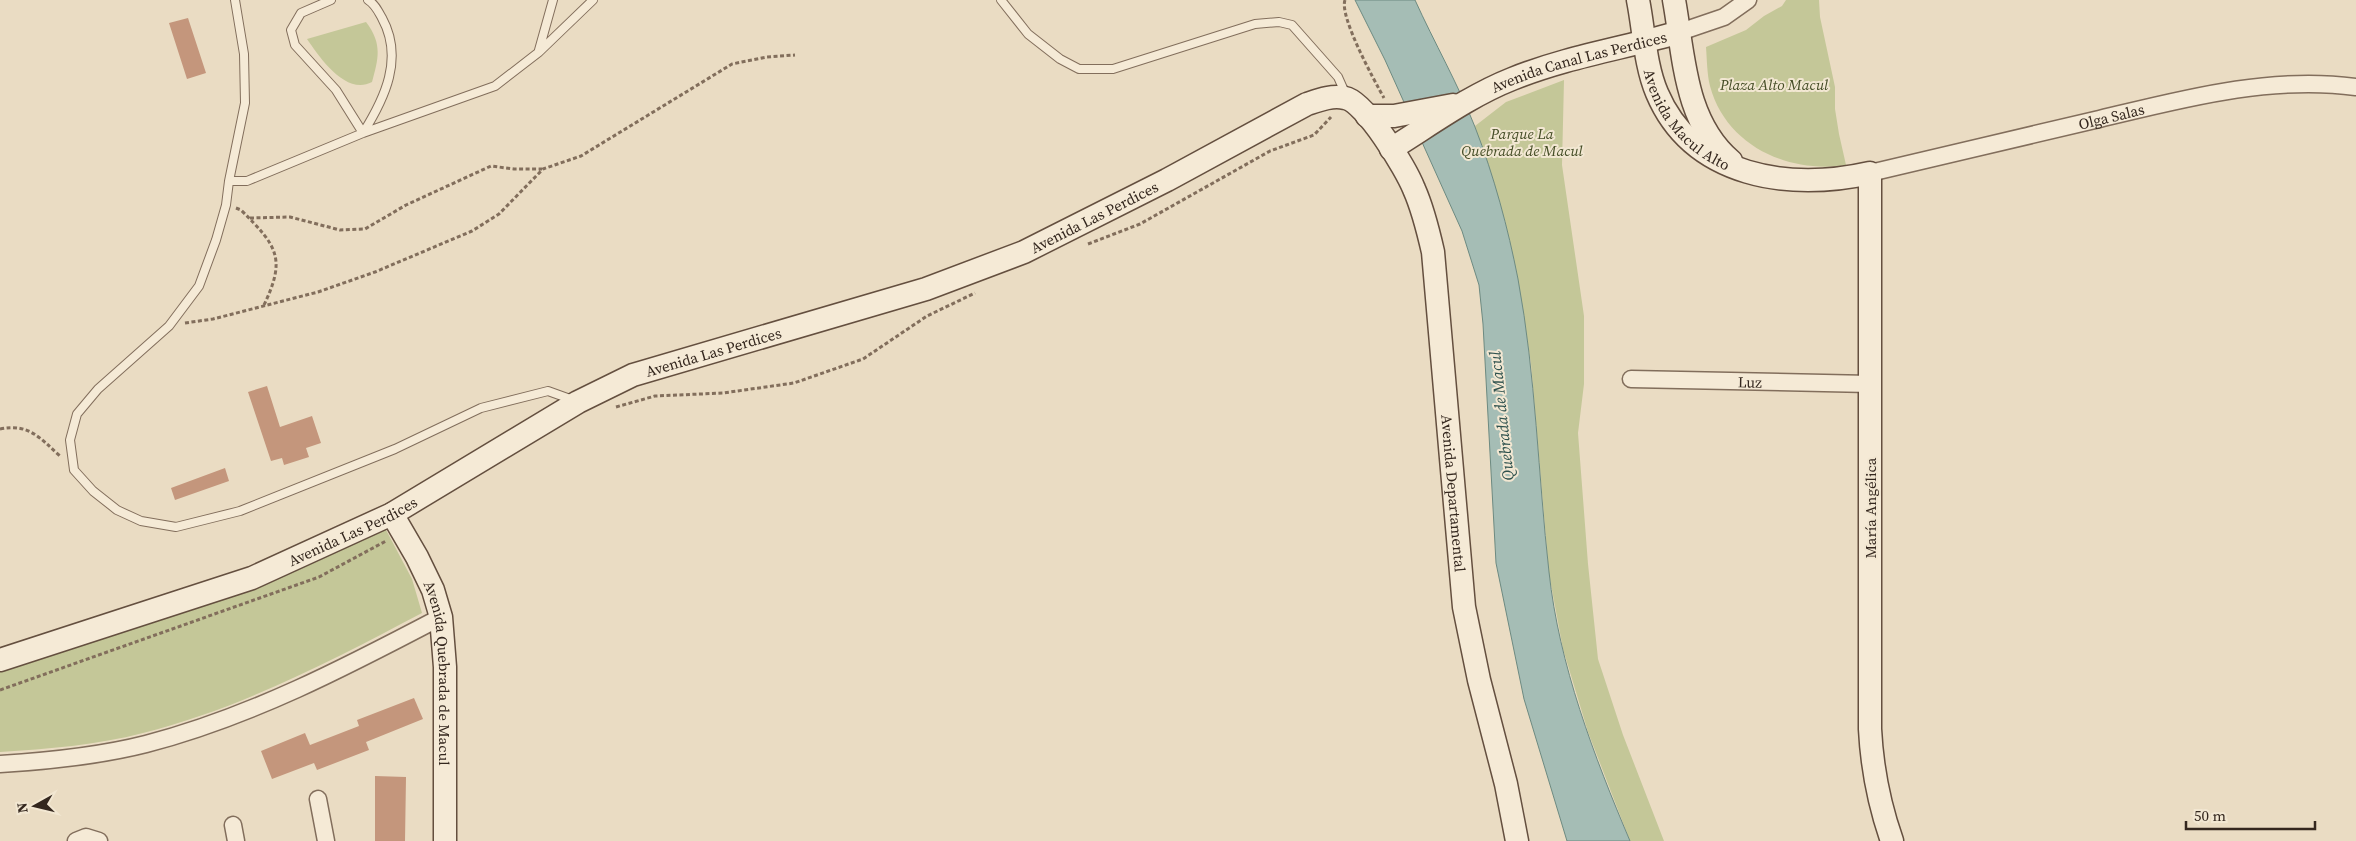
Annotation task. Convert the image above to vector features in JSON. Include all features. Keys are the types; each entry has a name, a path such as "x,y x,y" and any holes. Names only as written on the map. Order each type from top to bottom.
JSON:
{"street":[{"name":"Avenida Macul Alto","path":"1638,0 1657,93 1672,120 1685,137 1701,151 1726,164 1775,178 1810,181 1849,178 1870,173"},
{"name":"Avenida Macul Alto","path":"1674,0 1688,84 1699,119 1716,146 1739,168"},
{"name":"Avenida Canal Las Perdices","path":"1391,149 1468,101 1512,79 1540,69 1680,32 1724,17 1748,0"},
{"name":"Olga Salas","path":"1870,173 2153,106 2206,96 2284,84 2312,83 2356,87"},
{"name":"Avenida Las Perdices","path":"0,660 252,578 397,523 578,402 633,375 926,289 1024,252 1167,180 1307,104 1332,97 1357,106 1400,115 1468,101"},
{"path":"1357,106 1391,149"},
{"name":"Avenida Departamental","path":"1391,149 1413,187 1425,217 1433,252 1464,607 1479,680 1506,784 1517,841"},
{"name":"María Angélica","path":"1870,173 1871,750 1878,798 1892,841"},
{"name":"Luz","path":"1631,380 1870,384"},
{"name":"Avenida Quebrada de Macul","path":"397,523 433,590 441,617 445,667 445,841"},
{"path":"0,764 100,754 194,730 309,684 441,617"},
{"path":"318,799 326,841"},
{"path":"233,825 236,841"},
{"path":"76,841 86,837 99,841"}],"lane":[{"path":"235,0 244,54 246,103 229,181 226,205 216,240 199,286 169,326 98,389 77,414 70,440 74,470 94,491 117,510 141,521 176,527 240,511 395,449 481,408 548,391 578,402"},
{"path":"331,0 301,13 291,30 295,45 336,90 363,133"},
{"path":"363,133 377,110 392,70 389,32 373,3 368,0"},
{"path":"539,52 553,0"},
{"path":"229,181 248,181 363,133 495,86 539,52 593,0"},
{"path":"1001,0 1028,34 1060,59 1080,69 1113,69 1255,24 1279,22 1292,25 1338,77 1357,106"}],"path":[{"path":"1345,0 1342,6 1350,29 1400,115"},
{"path":"250,218 290,217 340,230 365,229 406,205 491,166 514,169 543,169 581,156 732,64 767,57 795,55"},
{"path":"1087,244 1140,224 1270,151 1314,134 1338,111 1357,106"},
{"path":"169,326 214,319 263,307 318,292 375,272 472,231 500,214 543,169"},
{"path":"226,205 241,210 274,246 278,268 271,291 263,307"},
{"path":"615,407 655,396 723,393 794,383 863,358 927,316 980,291"},
{"path":"0,429 15,426 32,431 74,470"},
{"path":"0,690 319,576 397,523"}],"green space":[{"name":"Plaza Alto Macul","path":"1786,0 1819,0 1820,17 1835,87 1835,109 1839,134 1846,165 1824,167 1803,165 1782,160 1763,151 1745,140 1730,125 1718,107 1710,86 1706,47 1746,30 1764,16 1782,6"},
{"path":"366,22 377,44 376,65 372,82 362,85 353,84 343,80 326,65 307,39"},
{"name":"Parque La Quebrada de Macul","path":"1564,80 1562,165 1584,316 1584,384 1578,433 1588,564 1598,659 1623,735 1664,841 1630,841 1588,732 1563,649 1549,574 1531,364 1518,279 1505,221 1475,126 1506,102"},
{"path":"385,528 412,579 422,613 286,681 180,723 108,741 0,752 0,669"}],"water":[{"name":"Quebrada de Macul","path":"1355,0 1415,0 1454,79 1475,127 1488,164 1510,241 1524,315 1533,389 1549,572 1561,641 1591,743 1630,841 1567,841 1524,699 1496,563 1483,324 1479,285 1462,231 1385,60"}],"building":[{"path":"188,18 206,73 187,79 169,23"},
{"path":"267,386 280,427 312,416 321,443 306,448 309,457 284,465 282,458 271,461 248,392"},
{"path":"225,468 229,481 175,500 171,488"},
{"path":"414,698 423,719 366,742 369,750 317,770 314,763 272,779 261,751 305,733 310,745 359,726 357,720"},
{"path":"375,776 406,777 405,841 375,841"}]}
